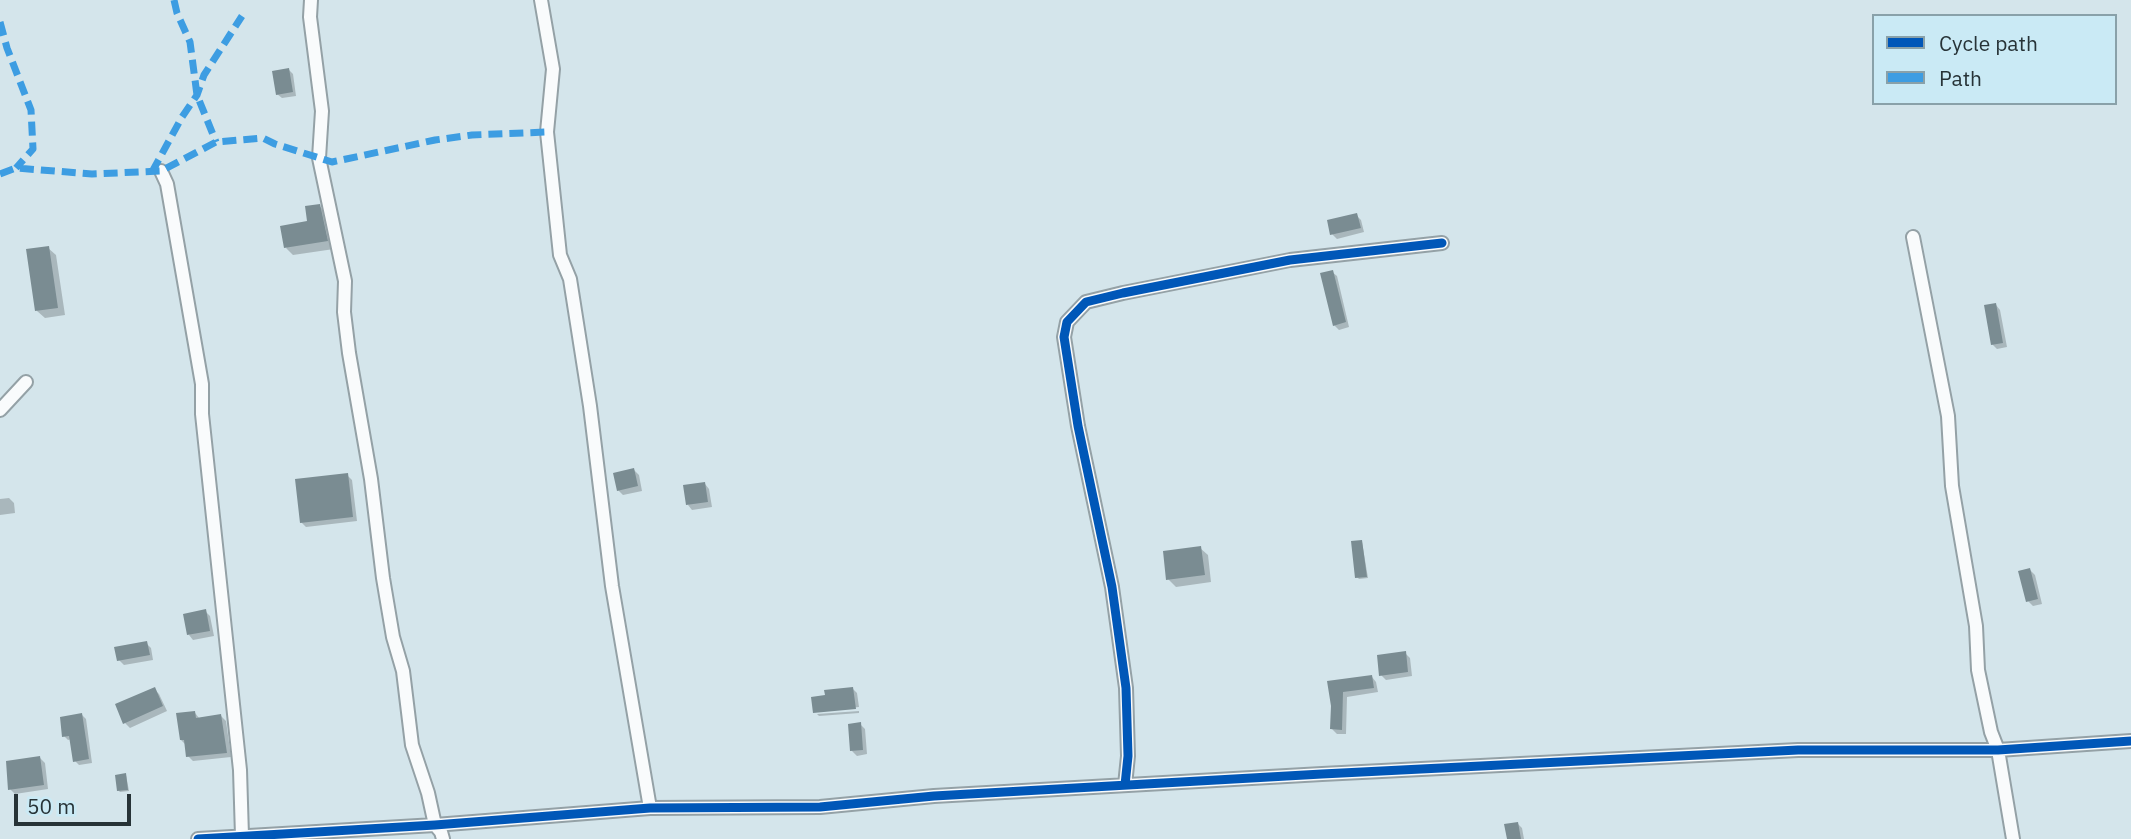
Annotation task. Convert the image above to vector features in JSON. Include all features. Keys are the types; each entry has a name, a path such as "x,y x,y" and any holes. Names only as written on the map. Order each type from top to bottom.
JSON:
{"street":[{"path":"311,0 310,17 321,111 319,158 345,281 344,312 349,354 371,479 393,637 402,671 412,745 428,793 435,825 443,839"},
{"path":"541,0 553,69 547,132 560,255 570,279 590,405 612,586 650,808"},
{"path":"161,171 167,184 202,384 202,414 218,578 240,770 242,836"},
{"path":"1913,237 1948,416 1952,486 1976,626 1978,670 1991,732 1998,750 2013,839"},
{"path":"1125,785 1128,756 1126,688 1112,587 1078,426 1064,337 1067,322 1086,302 1123,293 1290,260 1441,243"},
{"path":"0,410 26,382"},
{"path":"198,839 435,825 650,808 820,807 934,796 1798,750 1998,750 2131,741"}],"building":[{"path":"289,68 293,92 276,95 272,71"},
{"path":"320,204 328,241 284,248 280,226 307,221 305,206"},
{"path":"1357,213 1361,228 1330,235 1327,220"},
{"path":"49,246 58,308 35,311 26,249"},
{"path":"1333,270 1346,322 1333,326 1320,273"},
{"path":"1996,303 2003,343 1991,345 1984,305"},
{"path":"634,468 638,486 617,491 613,473"},
{"path":"348,473 353,517 300,523 295,479"},
{"path":"705,482 708,502 686,505 683,485"},
{"path":"1362,540 1367,577 1355,578 1351,541"},
{"path":"1201,546 1205,575 1166,580 1163,551"},
{"path":"2030,568 2038,599 2026,602 2018,571"},
{"path":"206,609 210,631 187,635 183,614"},
{"path":"147,641 150,655 117,661 114,647"},
{"path":"1406,651 1408,672 1379,676 1377,655"},
{"path":"1372,675 1374,688 1343,692 1342,730 1330,729 1331,706 1327,681"},
{"path":"155,687 163,706 123,724 115,704"},
{"path":"853,687 856,709 813,713 811,697 825,695 824,690"},
{"path":"195,711 196,718 221,714 227,753 186,757 176,713"},
{"path":"82,713 89,759 73,762 69,736 62,737 60,717"},
{"path":"861,722 863,750 850,751 848,724"},
{"path":"40,756 44,785 8,790 6,761"},
{"path":"126,773 128,790 117,791 115,775"},
{"path":"1518,822 1521,839 1507,839 1504,824"}],"marked path":[{"path":"174,0 190,42 197,95 216,142"},
{"path":"152,172 197,95 204,75 242,16"},
{"path":"0,22 31,110 33,149 16,168"},
{"path":"0,174 16,168 92,174 161,171 216,142 263,138 332,162 435,140 472,135 547,132"}],"cycle path":[{"path":"1125,785 1128,756 1126,688 1112,587 1078,426 1064,337 1067,322 1086,302 1123,293 1290,260 1442,243"},
{"path":"198,839 435,825 650,808 820,807 934,796 1798,750 1998,750 2131,741"}]}
